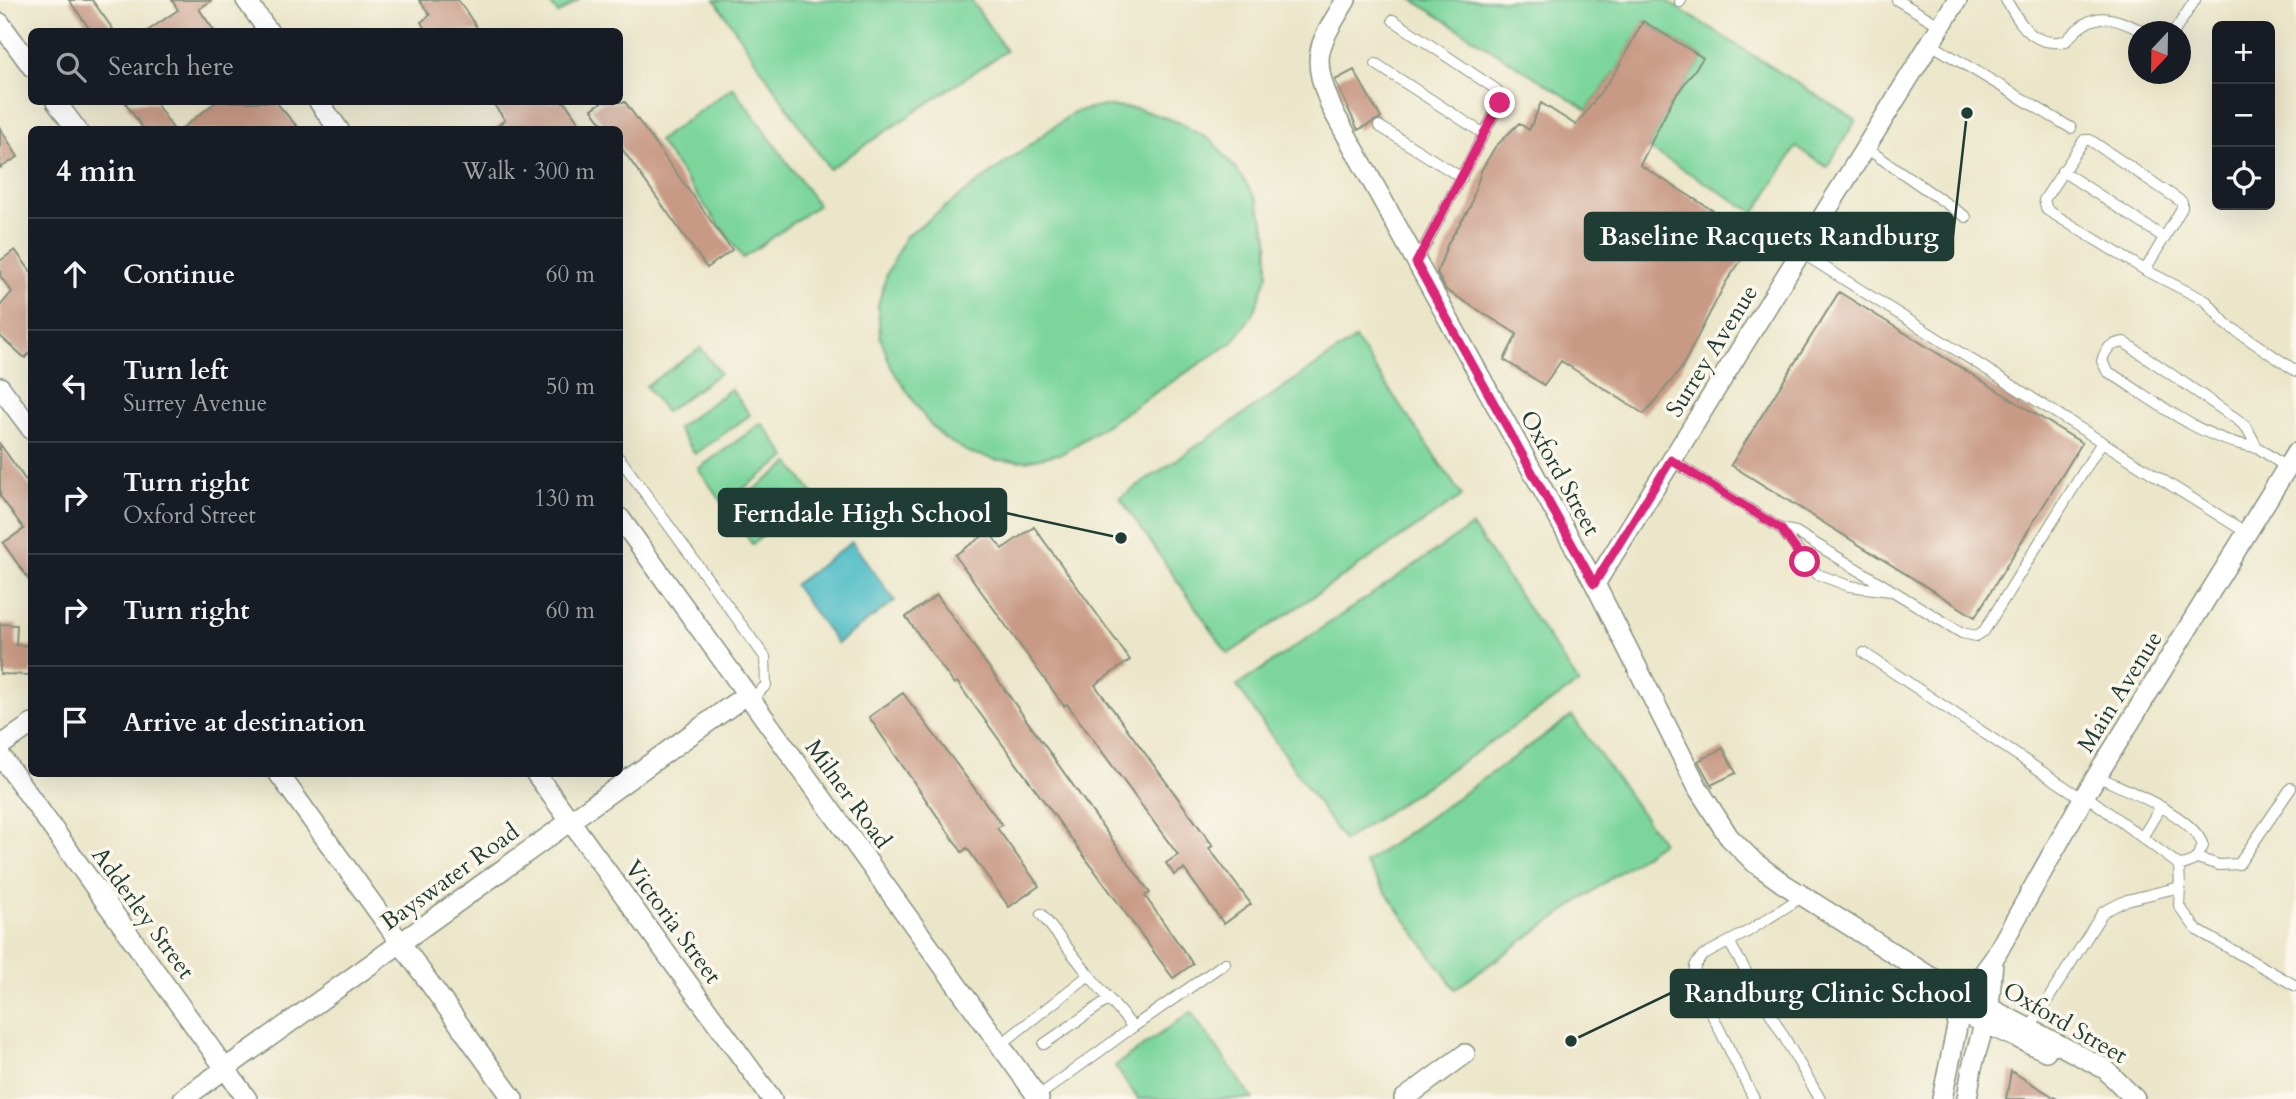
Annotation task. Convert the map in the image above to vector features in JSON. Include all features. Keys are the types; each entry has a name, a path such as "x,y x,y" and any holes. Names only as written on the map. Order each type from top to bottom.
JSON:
{"street":[{"path":"246,0 266,28"},
{"name":"Oxford Street","path":"1346,0 1323,39 1317,74 1332,109 1594,584 1699,790 1729,837 1755,863 1929,976 1964,1004 2135,1099"},
{"name":"Surrey Avenue","path":"1594,584 1957,0"},
{"path":"0,23 28,62"},
{"path":"59,105 74,126"},
{"path":"321,105 336,126"},
{"path":"0,387 28,425"},
{"name":"Main Avenue","path":"1942,1099 1964,1004 1993,960 2084,797 2293,459"},
{"name":"Milner Road","path":"623,522 1038,1098"},
{"name":"Bayswater Road","path":"183,1099 569,821 748,698"},
{"path":"0,746 28,727"},
{"name":"Adderley Street","path":"0,755 247,1099"},
{"path":"281,777 513,1099"},
{"name":"Victoria Street","path":"538,777 772,1099"},
{"name":"Main Avenue","path":"1967,1099 1986,1015 1993,960"},
{"name":"Oxford Street","path":"1986,1015 2030,1028 2105,1069 2135,1099"},
{"path":"1417,1095 1465,1054"}],"lane":[{"path":"1897,0 1941,26"},
{"path":"2006,0 2019,24 2043,42 2066,41 2084,22 2101,17 2128,25"},
{"path":"2181,21 2195,0"},
{"path":"1393,20 1497,90 1500,103 1416,263"},
{"path":"1929,43 2071,128"},
{"path":"1376,64 1484,134"},
{"path":"1379,126 1462,178"},
{"path":"2146,271 2182,208 2179,197 2090,140 2079,144 2043,206 2146,271 2206,301 2226,324 2296,371"},
{"path":"1866,148 1966,217"},
{"path":"2062,171 2165,238"},
{"path":"1802,253 2247,533"},
{"path":"2257,447 2247,428 2238,420 2124,342 2112,344 2105,351 2102,361 2107,371 2214,436 2236,445 2257,447 2293,459"},
{"path":"1781,529 1796,532 1966,635 1981,634 2102,442"},
{"path":"1671,460 1781,529 1817,573 1849,586 1892,591"},
{"path":"623,463 765,657 766,685 748,698"},
{"path":"1864,653 2143,836 2179,865 2189,864 2197,858 2203,846 2200,835 2177,816 2097,776"},
{"path":"2197,858 2219,865 2239,864 2291,788"},
{"path":"2143,836 2160,808"},
{"path":"2179,865 2179,906 2197,930 2296,986"},
{"path":"2030,1028 2103,912 2127,900 2180,887"},
{"path":"1754,1099 1694,978 1695,966 1702,956 1803,895"},
{"path":"1041,914 1133,1027"},
{"path":"1728,942 1820,1099"},
{"path":"1038,1098 1225,963"},
{"path":"1000,1045 1089,975"},
{"path":"1044,1044 1109,999"}],"green space":[{"path":"548,0 578,0 558,14"},
{"path":"715,0 971,0 1006,51 829,169"},
{"path":"1413,0 1665,0 1856,120 1827,167 1796,147 1755,213 1648,148 1672,101 1703,58 1644,21 1617,70 1587,110"},
{"path":"733,87 818,205 743,258 658,141"},
{"path":"1105,106 1139,109 1178,122 1212,141 1238,171 1257,200 1268,237 1268,274 1254,312 1233,342 1063,453 1026,461 997,460 968,452 944,438 927,421 891,367 880,336 878,305 887,274 905,237 1074,112"},
{"path":"1355,339 1462,496 1228,654 1120,498"},
{"path":"701,348 720,373 665,412 646,386"},
{"path":"731,389 750,415 695,454 677,428"},
{"path":"762,423 787,457 723,503 698,469"},
{"path":"790,463 816,498 752,544 727,509"},
{"path":"1472,526 1579,683 1344,841 1237,686"},
{"path":"1572,716 1662,842 1455,989 1365,863"},
{"path":"1191,1012 1253,1099 1138,1099 1115,1066"}],"water":[{"path":"852,542 895,601 837,643 794,585"}],"building":[{"path":"69,0 92,0 112,28 89,28"},
{"path":"172,0 212,0 199,9 212,28 152,28 178,10"},
{"path":"419,0 458,0 477,28 425,28 421,22 430,15"},
{"path":"1643,21 1703,58 1672,101 1640,165 1757,238 1726,282 1681,369 1644,414 1561,361 1544,385 1504,360 1517,334 1446,290 1437,273 1448,243 1470,207 1481,171 1495,147 1519,123 1529,130 1541,103 1576,125 1617,70"},
{"path":"1354,70 1381,118 1358,130 1335,80"},
{"path":"625,102 732,250 707,268 623,150 623,126 604,126 592,109 598,105 623,105"},
{"path":"127,105 157,105 171,126 141,126"},
{"path":"212,105 279,105 297,126 185,126"},
{"path":"494,105 567,105 581,126 497,126 505,120"},
{"path":"0,128 18,157 0,168"},
{"path":"15,250 28,268 28,355 25,358 0,336 0,306 12,292 0,276 0,261"},
{"path":"1839,292 2082,443 1975,617 1731,465"},
{"path":"0,444 28,483 28,578 3,543 24,529 0,496"},
{"path":"1034,527 1130,660 1095,685 1213,846 1209,848 1251,904 1224,924 1184,869 1174,875 1166,863 1178,855 1067,704 1064,706 955,555 989,532 1002,549"},
{"path":"937,595 1150,893 1145,896 1193,964 1173,978 957,682 954,684 906,617"},
{"path":"0,624 17,625 16,645 28,646 28,675 0,674"},
{"path":"903,693 1002,825 997,828 1039,886 1009,907 967,848 962,852 869,717"},
{"path":"1723,748 1736,773 1711,785 1698,761"},
{"path":"2011,1071 2057,1099 2006,1099"}],"place":[{"name":"Baseline Racquets Randburg","path":"1967,113"},
{"name":"Ferndale High School","path":"1121,538"},
{"name":"Randburg Clinic School","path":"1571,1041"}],"route":[{"path":"1500,103 1416,263 1594,584 1671,460 1781,529 1805,562"}]}
